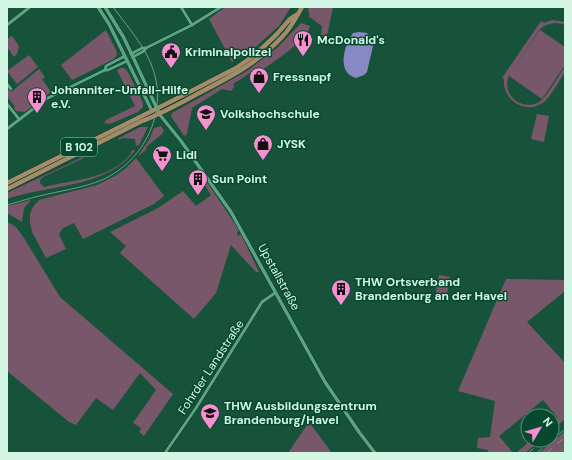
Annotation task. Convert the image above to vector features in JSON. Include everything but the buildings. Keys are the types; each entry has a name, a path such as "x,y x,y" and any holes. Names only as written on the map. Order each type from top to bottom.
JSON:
{"main road":[{"name":"B 102","path":"7,189 140,122 160,115 240,71 262,56 281,38 292,26 302,7"},
{"name":"B 102","path":"7,182 222,75 256,54 290,19 298,14"}],"street":[{"path":"7,25 30,7"},
{"path":"98,7 109,24 152,110"},
{"name":"Upstallstraße","path":"105,7 124,38 160,115 181,141 224,203 248,243 325,382 375,453"},
{"path":"181,7 192,25"},
{"path":"7,129 46,99 105,70 108,70 126,58 144,51 146,48 192,25 221,7"},
{"path":"7,84 11,89"},
{"path":"7,104 19,119"},
{"name":"Upstallstraße","path":"152,110 160,115"},
{"name":"Fohrder Landstraße","path":"165,453 196,408 262,302 276,293"}],"shaded area":[{"path":"225,7 291,7 279,26 252,50 232,62 209,19"},
{"path":"309,7 333,7 327,36 321,35 322,26 308,16 310,15 308,10"},
{"path":"552,20 565,22 565,25 552,23 540,29 509,75 540,30 565,47 565,65 542,99 565,67 565,72 553,92 544,102 537,106 530,107 516,104 507,93 504,87 504,79 502,78 541,21 544,23","holes":["509,76 542,99 539,102 526,105 514,100 508,89 507,83"]},
{"path":"301,23 310,26 308,31 289,51 260,71 258,68 233,84 234,87 231,91 222,89 192,108 187,134 184,136 171,116 172,113 247,71 278,47"},
{"path":"106,30 117,55 114,59 72,80 61,65"},
{"path":"12,36 19,46 17,54 14,57 7,47 7,39"},
{"path":"29,55 38,67 17,84 7,71"},
{"path":"124,68 128,72 143,103 143,107 138,112 110,124 104,123 106,120 135,106 117,70"},
{"path":"39,69 45,77 42,79 51,92 25,112 16,111 14,108 15,107 7,96 7,90 8,89 11,92"},
{"path":"537,114 549,116 544,142 531,139"},
{"path":"161,126 164,130 162,134 146,147 147,149 137,157 149,140 154,128"},
{"path":"140,127 148,127 139,145 136,146 135,139 123,138 118,140 119,138"},
{"path":"132,150 135,150 124,162 110,172 93,179 76,184 23,194 7,199 7,193 83,157 84,158 43,177 40,180 40,183 44,187 107,172 125,160"},
{"path":"136,158 164,196 154,204 83,239 74,223 63,228 59,234 66,249 46,258 32,232 30,222 30,214 33,207 39,200 97,185 115,176"},
{"path":"201,179 207,182 239,230 237,233 238,236 241,234 259,272 256,272 231,245 216,293 194,319 120,253 126,246 110,232 158,208 183,191 196,206 211,195"},
{"path":"31,200 24,208 22,222 7,213 7,206"},
{"path":"7,222 15,226 24,238 60,297 173,394 144,436 139,432 141,428 133,423 156,390 140,373 113,410 96,398 76,425 69,422 7,371"},
{"path":"439,275 450,277 446,300 435,298"},
{"path":"506,279 565,280 565,291 527,322 565,363 565,419 560,424 560,408 550,408 543,400 533,408 520,408 520,419 499,436 513,453 488,453 488,450 477,448 478,438 490,437 495,401 458,391"},
{"path":"309,422 332,453 288,453"},
{"path":"565,431 565,453 539,453 545,448 560,448 560,435"},
{"path":"522,448 531,448 525,453 516,453"}],"water":[{"path":"353,33 367,33 372,39 373,46 367,72 356,78 346,71 344,58 350,38"}],"tram line":[{"path":"7,205 102,180 117,172 130,161 141,148 149,134 155,118 157,102 157,86 153,69 141,44 113,7"}],"railway":[{"path":"537,453 565,429"},
{"path":"547,453 565,437"},
{"path":"528,453 534,448"}],"place":[{"name":"McDonald's","path":"303,57"},
{"name":"Kriminalpolizei","path":"171,69"},
{"name":"Fressnapf","path":"259,94"},
{"name":"Johanniter-Unfall-Hilfe e.V.","path":"37,114"},
{"name":"Volkshochschule","path":"206,131"},
{"name":"JYSK","path":"263,161"},
{"name":"Lidl","path":"162,172"},
{"name":"Sun Point","path":"198,196"},
{"name":"THW Ortsverband Brandenburg an der Havel","path":"341,306"},
{"name":"THW Ausbildungszentrum Brandenburg/Havel","path":"210,430"}]}
